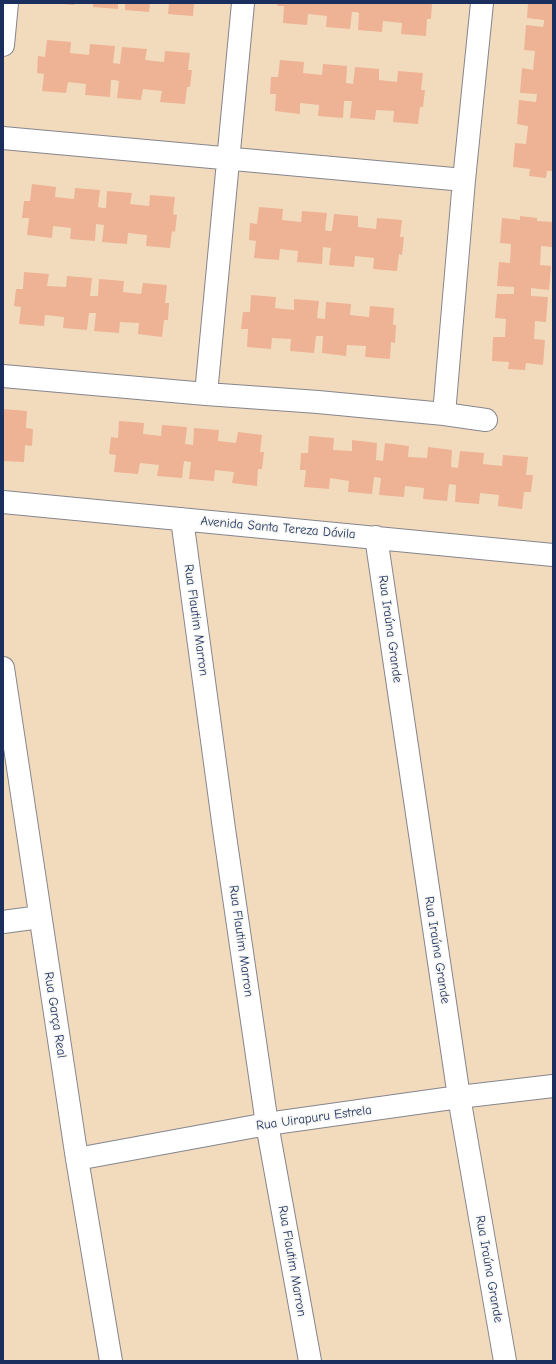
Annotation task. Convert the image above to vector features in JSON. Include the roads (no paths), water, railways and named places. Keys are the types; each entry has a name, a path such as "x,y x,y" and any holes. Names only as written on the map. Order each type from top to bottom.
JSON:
{"street":[{"path":"3,45 7,3"},
{"path":"206,394 243,3"},
{"path":"444,414 464,180 482,3"},
{"path":"3,138 464,180"},
{"path":"3,376 206,394 318,402 444,414 486,420"},
{"name":"Avenida Santa Tereza Dávila","path":"3,502 553,555"},
{"name":"Rua Flautim Marron","path":"182,519 224,829 267,1124 310,1361"},
{"name":"Rua Iraúna Grande","path":"376,537 459,1097 505,1361"},
{"name":"Rua Garça Real","path":"3,668 76,1159 111,1361"},
{"path":"3,922 40,917"},
{"name":"Rua Uirapuru Estrela","path":"76,1159 267,1124 459,1097 553,1086"}]}
